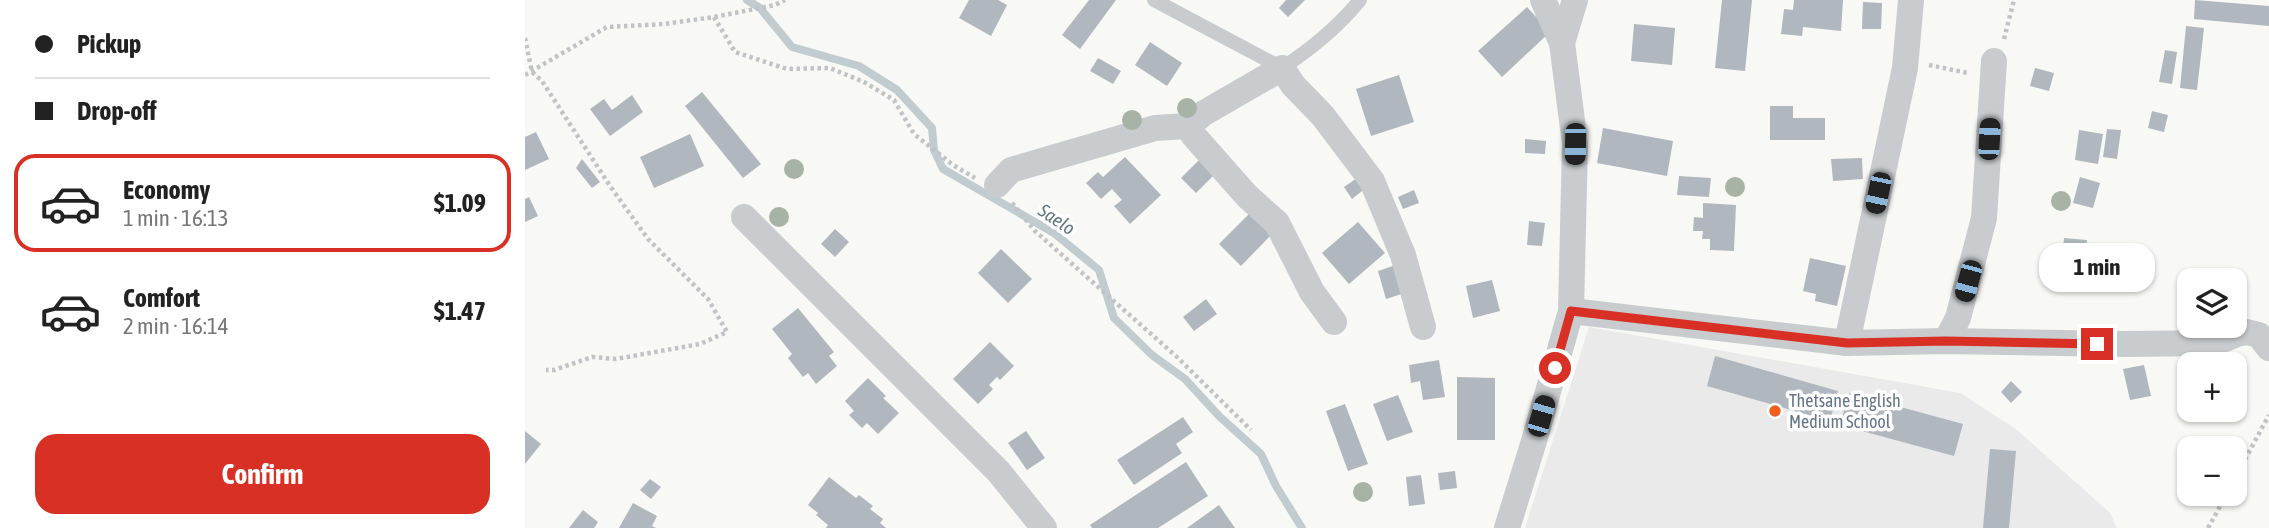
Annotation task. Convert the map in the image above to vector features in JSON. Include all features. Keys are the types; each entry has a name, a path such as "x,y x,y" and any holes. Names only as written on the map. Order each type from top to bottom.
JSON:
{"street":[{"path":"1507,528 1571,311 1575,144 1562,43 1543,0"},
{"path":"1562,43 1575,0"},
{"path":"1847,343 1905,68 1911,0"},
{"path":"1946,341 1958,318 1984,218 1994,61"},
{"path":"997,185 1011,170 1155,128 1188,126 1204,113 1282,68 1372,181 1402,255 1423,327"},
{"path":"1188,126 1247,196 1277,223 1312,292 1334,322"},
{"path":"744,217 998,471 1044,528"},
{"path":"1571,311 1847,343 2215,343 2247,332 2259,335 2269,348"}],"lane":[{"path":"1154,0 1282,68 1305,53 1336,26 1360,0"}],"path":[{"path":"525,75 607,27 664,24 714,17 775,5 785,0"},
{"path":"525,38 532,72 542,81 573,131 648,239 708,299 727,332 700,344 616,359 592,357 554,370 546,370"},
{"path":"2247,456 2269,415"},
{"path":"2208,528 2220,506"}],"shaded area":[{"name":"Thetsane English Medium School","path":"1589,327 1960,393 2016,429 2110,513 2117,528 1525,528"}],"building":[{"path":"969,0 998,0 1007,5 991,36 959,18"},
{"path":"1089,0 1116,0 1080,49 1062,35"},
{"path":"1286,0 1305,0 1288,17 1279,8"},
{"path":"1722,0 1752,0 1745,71 1715,68"},
{"path":"1794,0 1843,0 1841,31 1803,27 1802,36 1781,34 1784,9 1793,10"},
{"path":"2195,0 2269,6 2269,26 2194,19"},
{"path":"1863,2 1882,3 1881,29 1862,29"},
{"path":"1527,7 1550,32 1502,77 1478,51"},
{"path":"1634,24 1675,28 1672,65 1631,61"},
{"path":"2186,26 2204,28 2197,90 2180,88"},
{"path":"1150,42 1182,63 1167,86 1135,65"},
{"path":"2165,50 2177,52 2172,84 2159,82"},
{"path":"1098,58 1121,71 1113,84 1090,71"},
{"path":"2035,68 2054,73 2049,91 2030,86"},
{"path":"1399,75 1414,122 1371,136 1356,89"},
{"path":"702,92 761,164 743,178 685,106"},
{"path":"632,95 643,112 610,136 590,109 604,99 612,110"},
{"path":"1770,106 1793,106 1793,118 1825,118 1825,140 1770,140"},
{"path":"2152,111 2168,115 2164,132 2148,128"},
{"path":"1603,128 1673,141 1667,176 1597,163"},
{"path":"2107,129 2121,130 2117,159 2103,157"},
{"path":"2079,130 2103,134 2098,164 2075,160"},
{"path":"536,132 549,159 525,170 525,137"},
{"path":"690,134 704,166 654,188 640,157"},
{"path":"1525,139 1546,141 1545,154 1525,153"},
{"path":"1204,155 1219,170 1196,193 1181,178"},
{"path":"1125,157 1161,195 1130,224 1114,206 1122,200 1112,189 1101,199 1086,183 1098,172 1103,177"},
{"path":"1862,158 1863,179 1833,181 1831,159"},
{"path":"582,159 600,182 592,188 576,168"},
{"path":"1360,176 1367,187 1352,199 1344,187"},
{"path":"1679,176 1711,178 1709,197 1677,195"},
{"path":"2080,177 2100,183 2093,208 2073,203"},
{"path":"1414,190 1419,203 1403,209 1398,197"},
{"path":"529,197 538,216 525,222 525,199"},
{"path":"1703,203 1736,205 1734,251 1710,250 1710,239 1702,239 1703,231 1693,231 1694,217 1703,218"},
{"path":"1252,211 1274,232 1241,266 1219,244"},
{"path":"1529,221 1545,223 1542,246 1527,245"},
{"path":"1358,222 1385,253 1349,284 1322,253"},
{"path":"835,229 849,242 835,257 821,244"},
{"path":"2064,238 2087,240 2082,286 2060,283"},
{"path":"1001,249 1032,279 1008,303 978,273"},
{"path":"1810,258 1846,266 1837,306 1815,301 1816,294 1803,291"},
{"path":"1399,264 1408,292 1386,299 1378,271"},
{"path":"1492,280 1500,311 1473,318 1466,286"},
{"path":"1206,299 1217,314 1194,331 1183,317"},
{"path":"798,308 834,352 829,356 837,366 816,384 808,373 803,377 788,358 792,354 772,329"},
{"path":"990,342 1014,366 1000,380 997,377 989,385 993,389 978,404 953,379"},
{"path":"1715,356 1838,391 1830,421 1707,386"},
{"path":"1439,360 1445,397 1423,400 1420,381 1411,383 1409,365"},
{"path":"2144,365 2151,396 2130,400 2123,369"},
{"path":"1457,377 1495,378 1495,440 1457,440"},
{"path":"868,378 899,413 878,434 867,423 862,428 849,415 854,411 845,401"},
{"path":"2011,381 2022,392 2011,403 2001,392"},
{"path":"1849,393 1963,424 1954,456 1840,425"},
{"path":"1398,395 1413,432 1387,441 1373,404"},
{"path":"1345,404 1368,464 1348,471 1326,411"},
{"path":"1183,417 1193,432 1176,444 1182,453 1134,485 1117,460"},
{"path":"525,431 541,444 525,464"},
{"path":"1026,431 1045,458 1027,470 1008,443"},
{"path":"1990,449 2016,451 2009,528 1983,528"},
{"path":"1186,462 1208,496 1158,528 1092,528 1090,525"},
{"path":"1455,471 1457,488 1440,490 1438,473"},
{"path":"1421,475 1425,504 1409,506 1406,477"},
{"path":"829,477 856,498 859,495 873,506 870,509 883,519 880,523 886,528 826,528 828,525 808,505"},
{"path":"650,479 661,487 651,499 640,490"},
{"path":"633,503 657,516 652,526 656,528 619,528"},
{"path":"1219,505 1235,528 1187,528"},
{"path":"583,510 598,522 594,528 569,528"}],"waterway":[{"name":"Saelo","path":"747,0 760,8 792,47 859,66 897,90 932,128 934,150 943,169 1054,233 1099,270 1114,318 1152,355 1185,379 1219,416 1261,454 1276,486 1302,528"}],"place":[{"name":"Thetsane English Medium School","path":"1775,411"}],"route":[{"path":"1555,368 1571,311 1847,343 1946,341 2097,344"}]}
